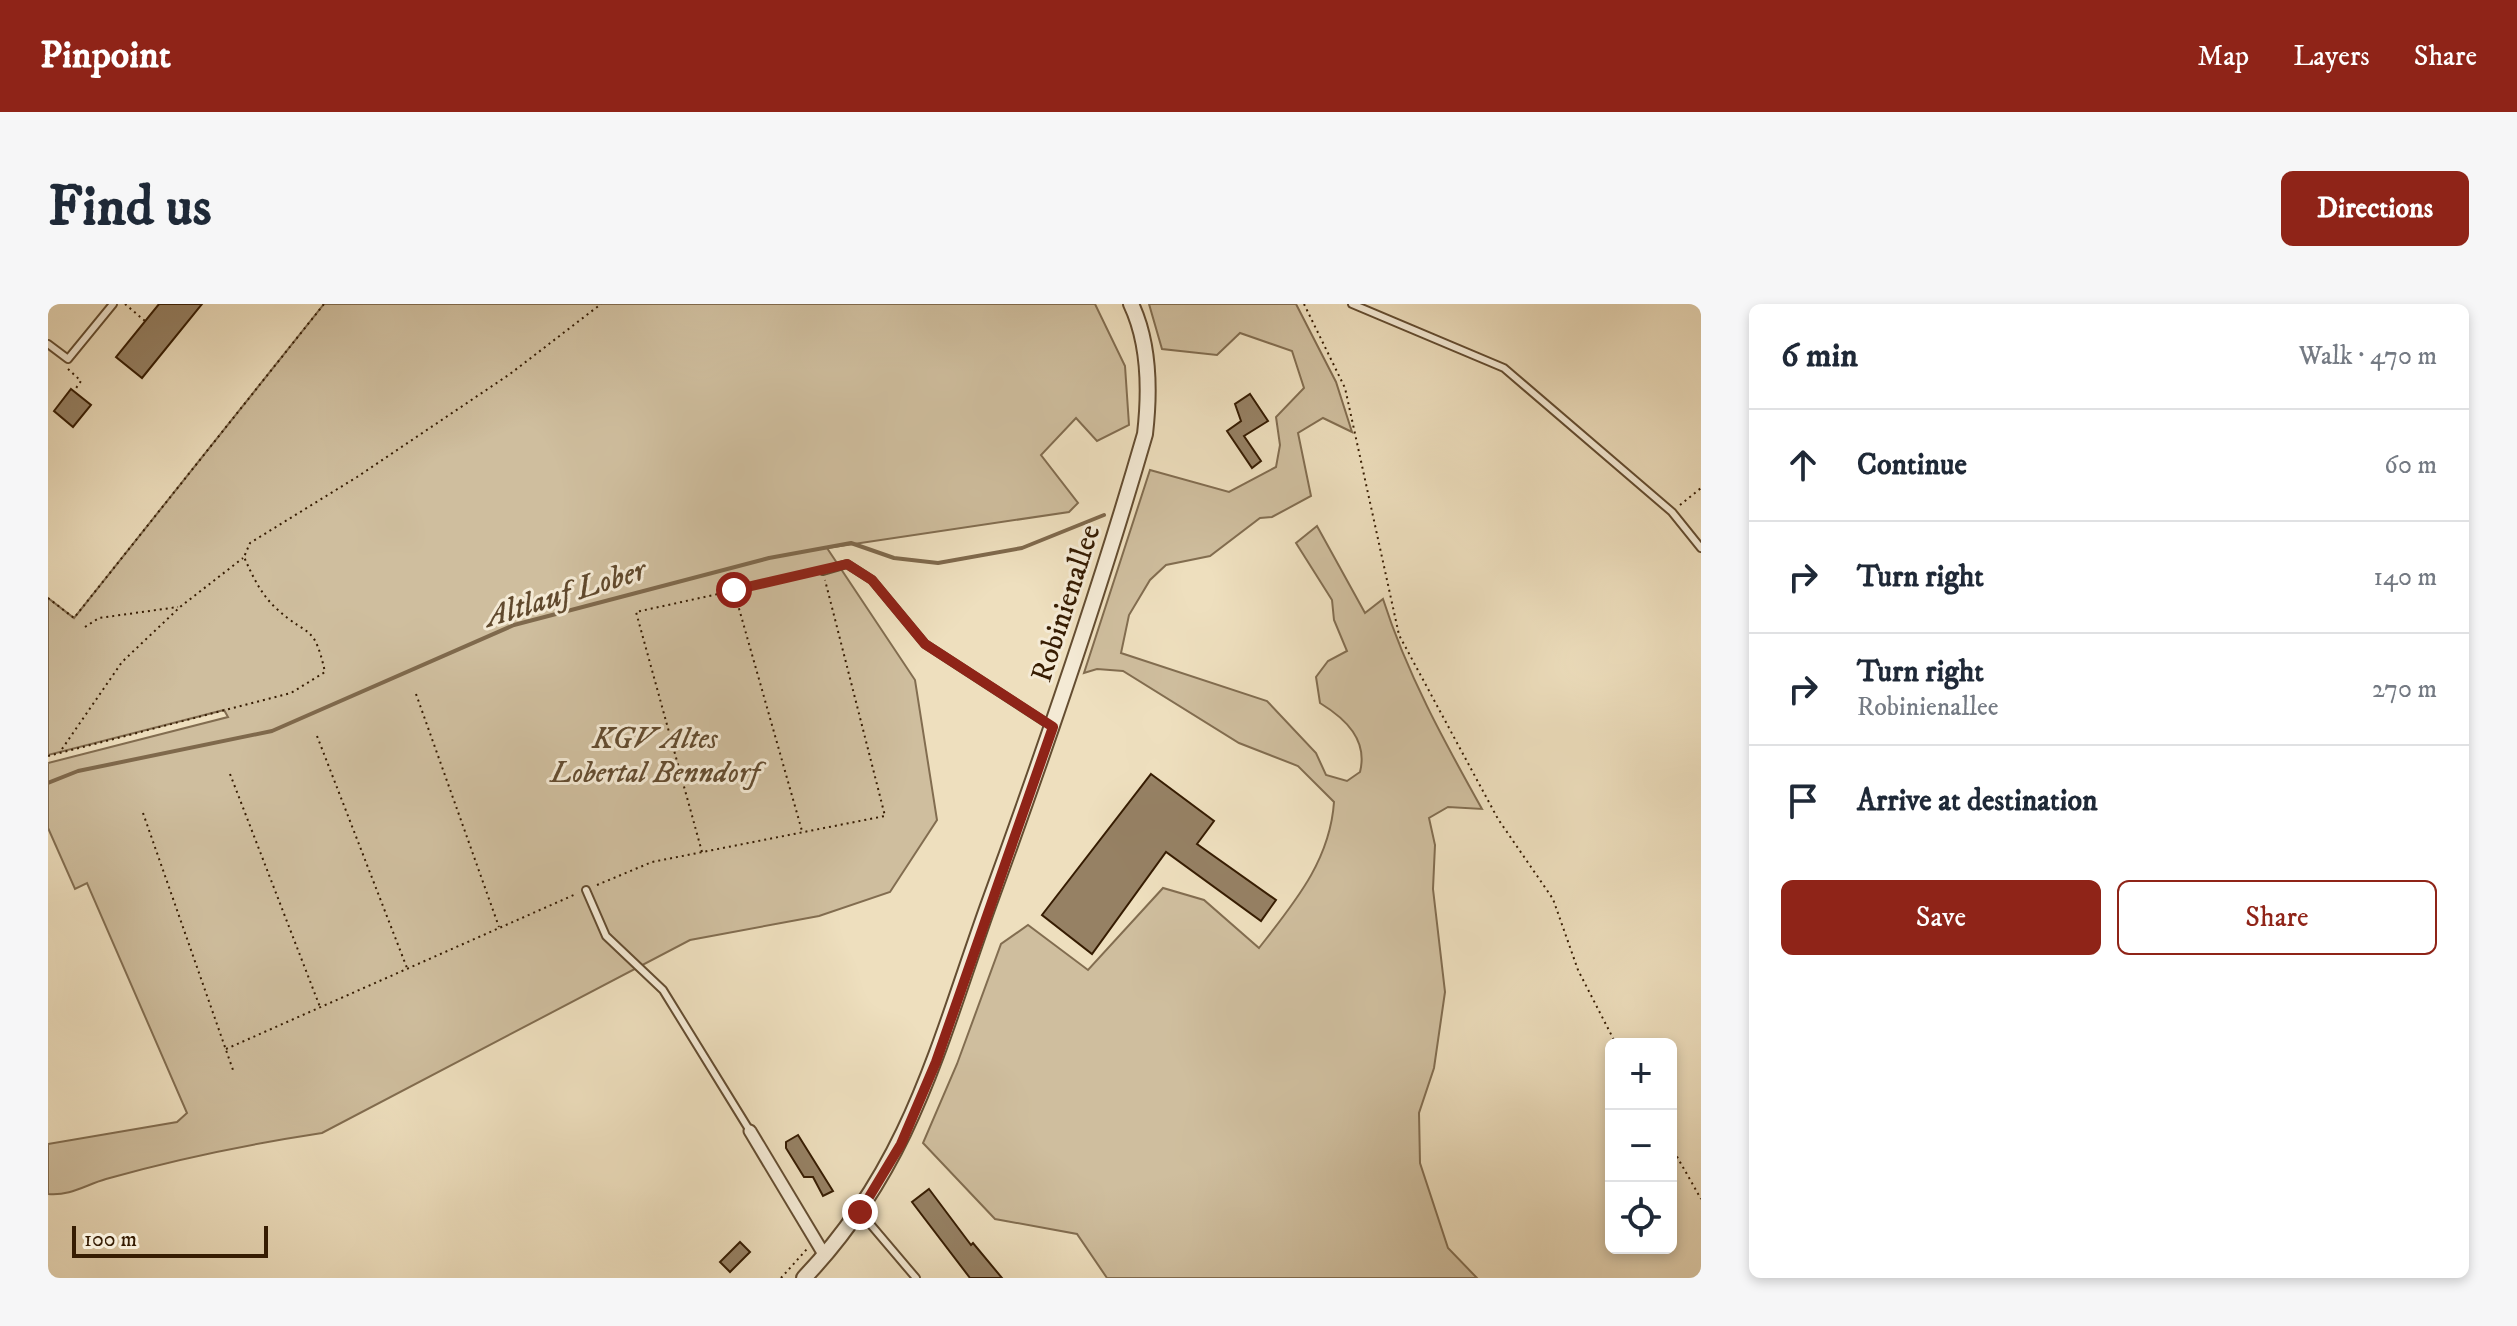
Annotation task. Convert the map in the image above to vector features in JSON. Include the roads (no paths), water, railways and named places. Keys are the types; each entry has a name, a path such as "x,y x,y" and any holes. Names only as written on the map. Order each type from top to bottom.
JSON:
{"street":[{"name":"Robinienallee","path":"804,1278 860,1212 901,1144 936,1062 1053,727 1145,434 1149,395 1145,357 1131,304"},
{"path":"750,1131 825,1256"}],"lane":[{"path":"48,344 68,359 113,304"},
{"path":"1352,304 1356,309 1504,368 1672,512 1701,548"},
{"path":"823,571 847,564 872,580 925,644 1053,727"},
{"path":"586,890 606,936 663,990 750,1131"},
{"path":"860,1212 916,1278"}],"waterway":[{"name":"Altlauf Lober","path":"48,783 78,771 272,731 514,625 769,558 851,543 894,558 938,563 1022,548 1104,515"}],"park label":[{"name":"KGV Altes Lobertal Benndorf","path":"655,755"}]}
